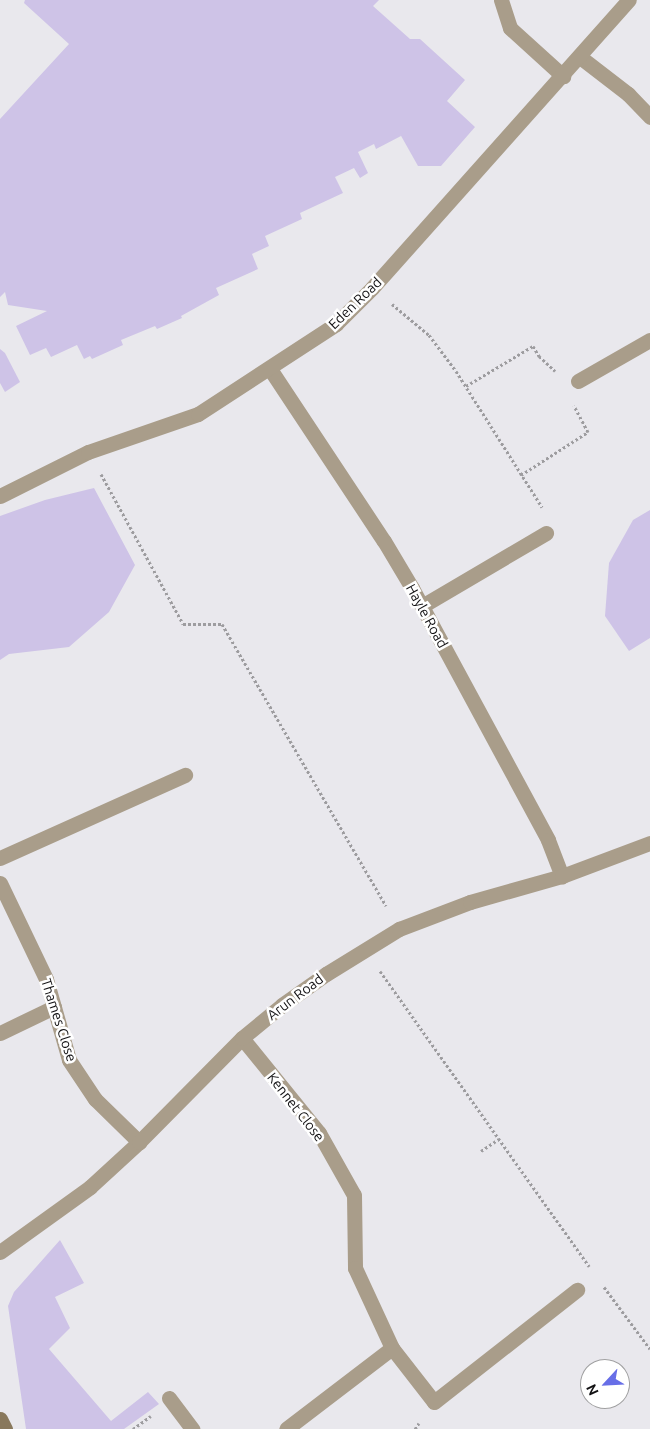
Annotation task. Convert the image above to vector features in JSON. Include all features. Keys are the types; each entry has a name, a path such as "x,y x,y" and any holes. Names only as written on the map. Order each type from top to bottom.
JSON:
{"street":[{"path":"501,0 510,28 563,76"},
{"name":"Eden Road","path":"0,496 88,452 198,414 270,369 336,324 372,288 629,0"},
{"path":"580,57 628,94 650,118"},
{"path":"578,382 650,340"},
{"name":"Hayle Road","path":"270,369 384,541 422,606 548,840 562,876"},
{"path":"422,606 546,532"},
{"path":"0,858 185,775"},
{"name":"Arun Road","path":"0,1252 90,1187 139,1142 242,1038 282,1005 326,974 399,929 470,902 562,876 650,843"},
{"name":"Thames Close","path":"0,883 46,979 69,1060 95,1099 139,1142"},
{"path":"0,1033 54,1007"},
{"name":"Kennet Close","path":"242,1038 319,1132 354,1195 355,1268 392,1348 434,1402 577,1290"},
{"path":"286,1429 392,1348"},
{"path":"169,1398 192,1429"},
{"path":"0,1419 4,1429"}],"path":[{"path":"372,288 429,335 466,386 544,510"},
{"path":"466,386 533,346 539,356 552,369 563,377 578,382 574,397 574,410 588,432 522,476"},
{"path":"88,452 183,624 222,624 399,929"},
{"path":"365,950 590,1267"},
{"path":"481,1151 499,1139"},
{"path":"601,1282 650,1350"}],"shaded area":[{"path":"25,0 379,0 373,6 410,39 420,39 465,80 447,101 475,127 441,166 418,166 400,134 401,136 376,149 374,144 358,152 368,173 360,178 354,168 335,177 343,193 300,213 302,219 265,236 269,246 252,254 258,269 216,288 219,295 181,316 182,318 157,329 155,326 121,340 123,345 92,359 90,356 84,359 77,345 51,357 46,348 30,355 16,326 47,311 8,305 5,292 0,297 0,119 69,44 24,3"},
{"path":"0,349 5,353 20,382 5,392 0,383"},
{"path":"94,488 135,565 109,612 69,647 9,654 0,660 0,516 45,500"},
{"path":"650,510 650,638 629,651 605,616 609,563 633,520"},
{"path":"60,1240 84,1283 55,1297 70,1328 49,1349 111,1421 148,1392 159,1404 124,1429 26,1429 8,1306 14,1292"}]}
